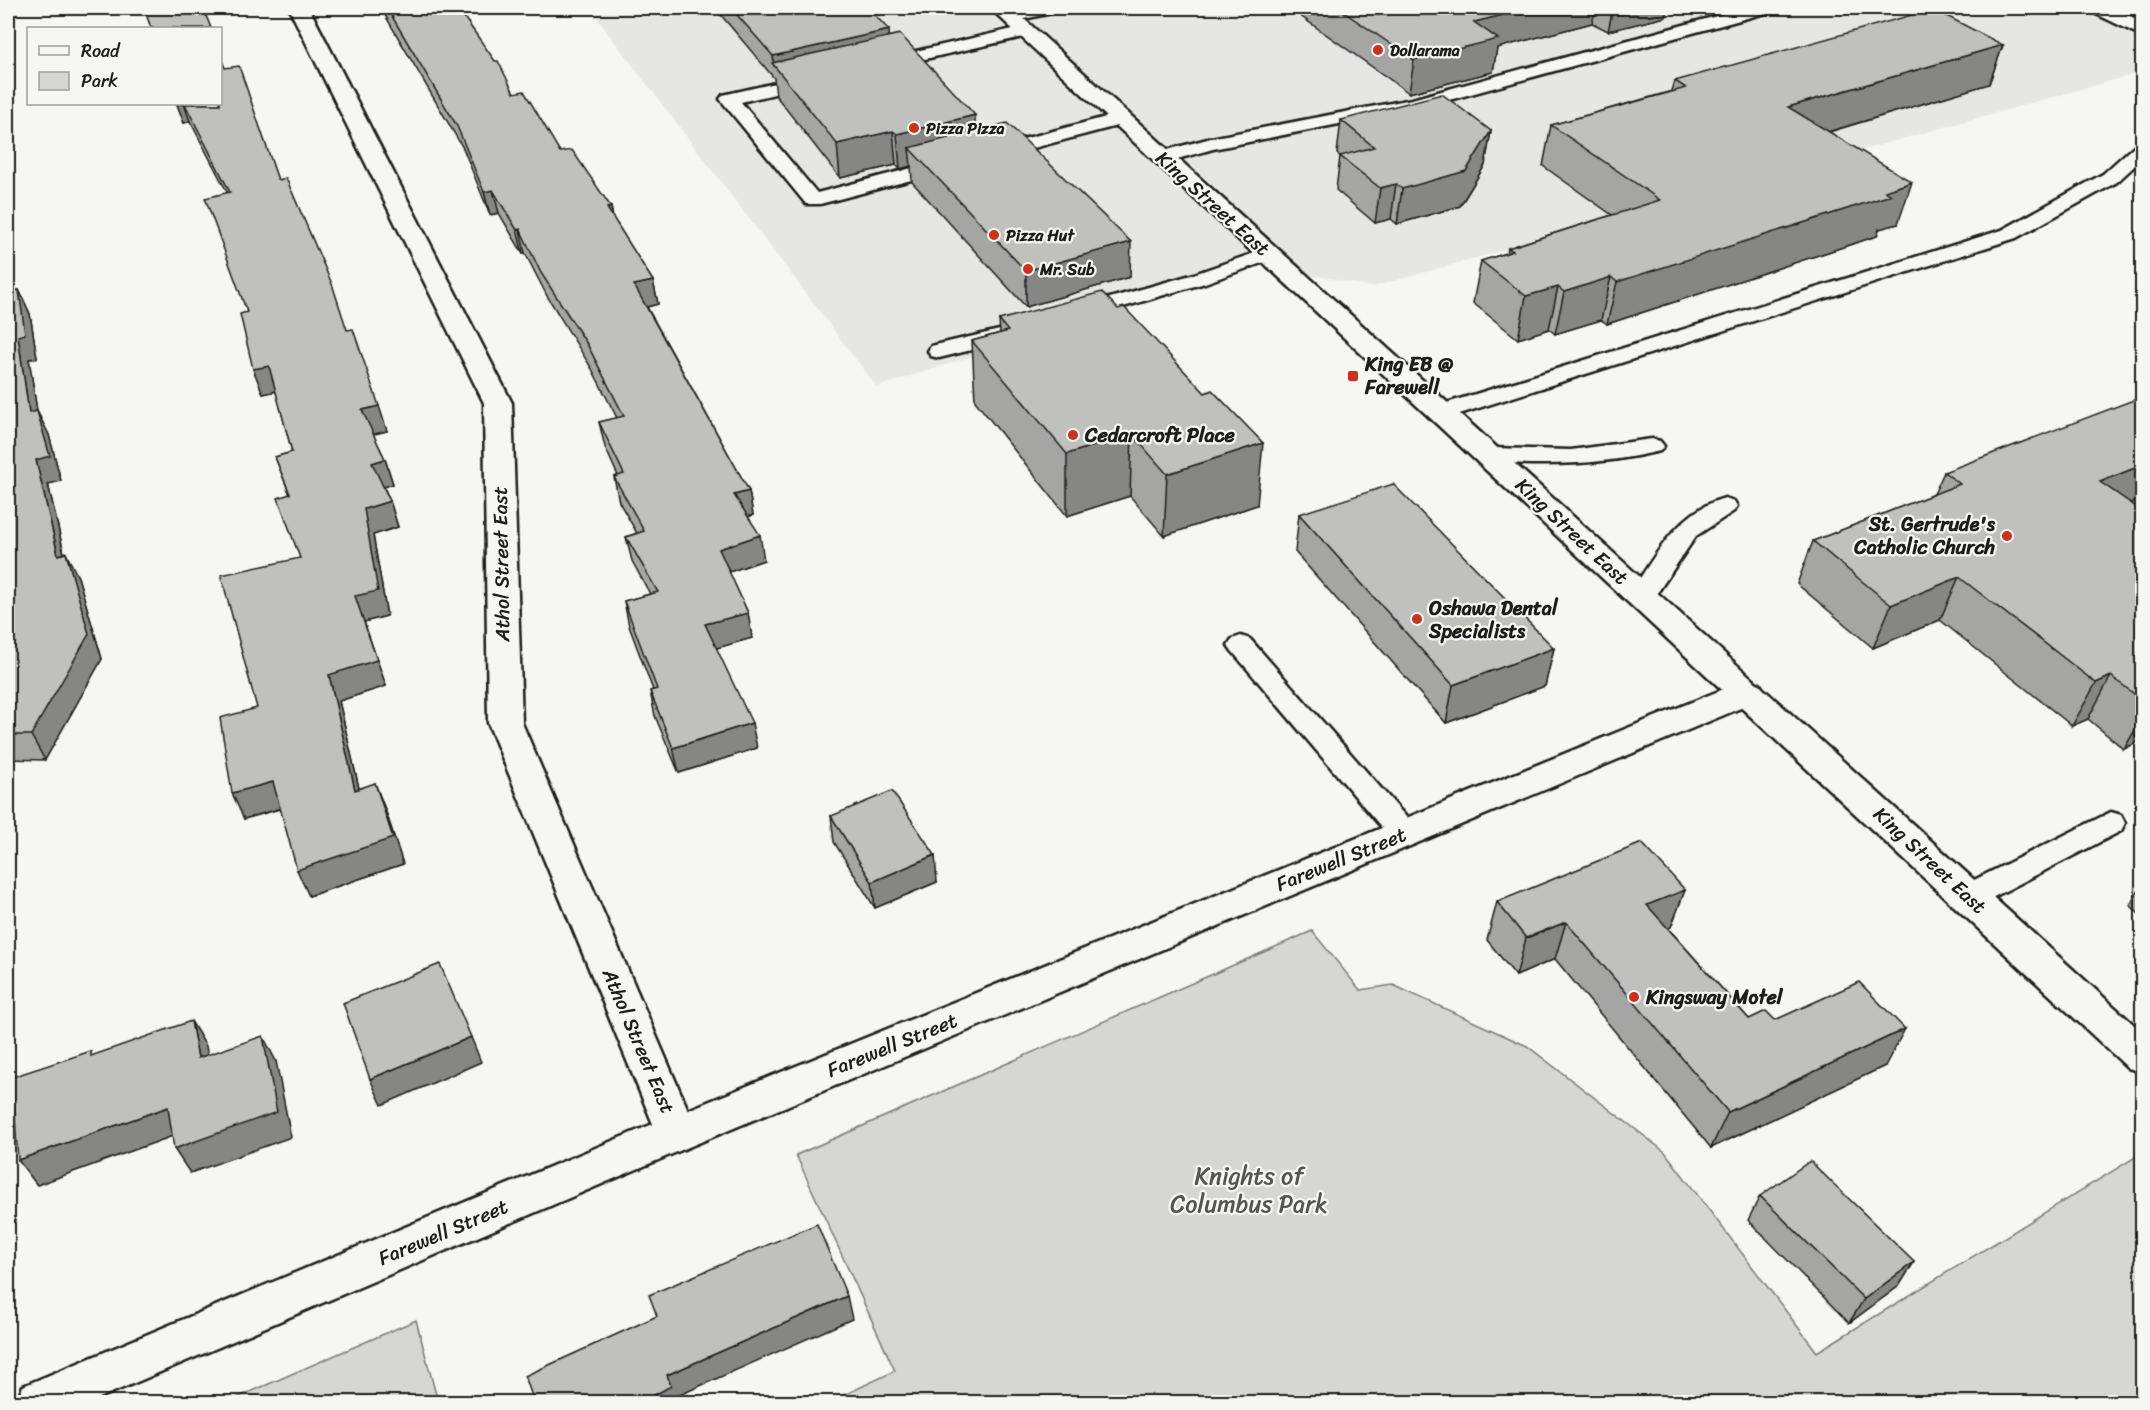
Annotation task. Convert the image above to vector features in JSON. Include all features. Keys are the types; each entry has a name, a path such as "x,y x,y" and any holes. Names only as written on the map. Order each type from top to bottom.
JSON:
{"street":[{"name":"Athol Street East","path":"299,8 498,403 505,723 678,1133"},
{"path":"2099,8 2142,30"},
{"name":"King Street East","path":"1012,18 2142,1056"},
{"name":"Farewell Street","path":"39,1402 678,1133 1748,692"}],"lane":[{"path":"867,67 1012,18 1050,8"},
{"path":"1163,157 1211,144 1414,104 1763,8"},
{"path":"833,75 729,99 808,194 1119,117"},
{"path":"1442,412 2009,234 2110,178 2142,149"},
{"path":"1060,319 1198,279 1269,254"},
{"path":"939,351 1025,329"},
{"path":"1489,456 1546,460 1582,459 1652,446"},
{"path":"1642,596 1687,530 1725,506"},
{"path":"1241,645 1404,834"},
{"path":"1969,896 2111,823"}],"shaded area":[{"path":"589,8 2078,8 2142,40 2142,72 1372,287 1258,264 877,387"}],"green space":[{"name":"Knights of Columbus Park","path":"1312,931 1360,990 1393,985 1527,1046 1665,1152 1817,1352 2142,1153 2142,1402 829,1402 895,1371 796,1155"},
{"path":"416,1320 438,1402 227,1402"}],"building":[{"path":"144,8 203,8 211,27 151,27"},
{"path":"387,8 459,8 495,61 498,61 514,93 524,91 560,152 572,150 611,207 607,208 653,281 634,285 749,491 734,495 760,535 719,549 748,613 705,624 752,723 673,748 650,691 657,689 624,601 658,592 626,537 644,531 614,477 624,474 599,422 624,416 587,344 541,273 520,229 517,230 493,190 484,192 457,126"},
{"path":"731,8 868,8 889,30 773,56"},
{"path":"1338,8 1531,8 1474,22 1498,39 1414,60"},
{"path":"1933,9 2003,45 1788,107 1912,182 1885,191 1891,195 1617,282 1611,277 1564,292 1558,287 1526,296 1481,261 1513,251 1508,248 1660,200 1551,125 1686,88 1675,81"},
{"path":"900,34 975,115 897,134 893,131 837,144 772,63"},
{"path":"222,60 225,68 239,66 278,180 286,178 332,284 347,330 353,329 379,406 362,410 385,459 372,463 390,501 364,509 378,591 355,596 377,660 329,675 355,790 375,783 393,838 297,870 273,782 232,793 220,718 257,708 221,575 300,558 278,498 290,494 275,457 292,452 269,366 253,369 240,314 247,312 205,198 230,192 186,105 222,105"},
{"path":"1442,94 1491,131 1466,171 1402,189 1396,184 1380,188 1340,156 1374,147 1341,120"},
{"path":"1007,123 1131,242 1026,271 909,148"},
{"path":"8,285 9,292 19,290 25,334 18,336 29,413 37,411 50,456 36,460 58,555 66,553 89,634 31,735 8,735"},
{"path":"1102,292 1118,309 1124,307 1205,393 1212,390 1263,443 1167,474 1132,434 1067,454 972,341 1008,331 999,320"},
{"path":"2136,399 2142,403 2142,465 2100,482 2142,511 2142,700 2111,676 2096,683 1959,577 1891,605 1813,541 1960,484 1944,472"},
{"path":"1393,484 1554,648 1453,685 1299,514"},
{"path":"892,791 935,855 872,882 831,816"},
{"path":"1642,843 1685,890 1647,905 1749,1019 1766,1011 1775,1020 1859,982 1905,1029 1728,1112 1566,922 1526,938 1497,902"},
{"path":"440,964 471,1037 370,1079 343,1003"},
{"path":"191,1021 198,1058 263,1036 277,1112 174,1149 168,1107 18,1160 12,1077 91,1051 91,1056"},
{"path":"1810,1161 1914,1262 1864,1299 1760,1196"},
{"path":"817,1224 847,1296 667,1375 671,1386 649,1398 650,1402 534,1402 525,1376 657,1316 649,1295"}],"place":[{"name":"Dollarama","path":"1378,50"},
{"name":"Pizza Pizza","path":"914,128"},
{"name":"Pizza Hut","path":"994,235"},
{"name":"Mr. Sub","path":"1028,269"},
{"name":"King EB @ Farewell","path":"1353,376"},
{"name":"Cedarcroft Place","path":"1073,435"},
{"name":"St. Gertrude's Catholic Church","path":"2007,536"},
{"name":"Oshawa Dental Specialists","path":"1417,619"},
{"name":"Kingsway Motel","path":"1634,997"}]}
